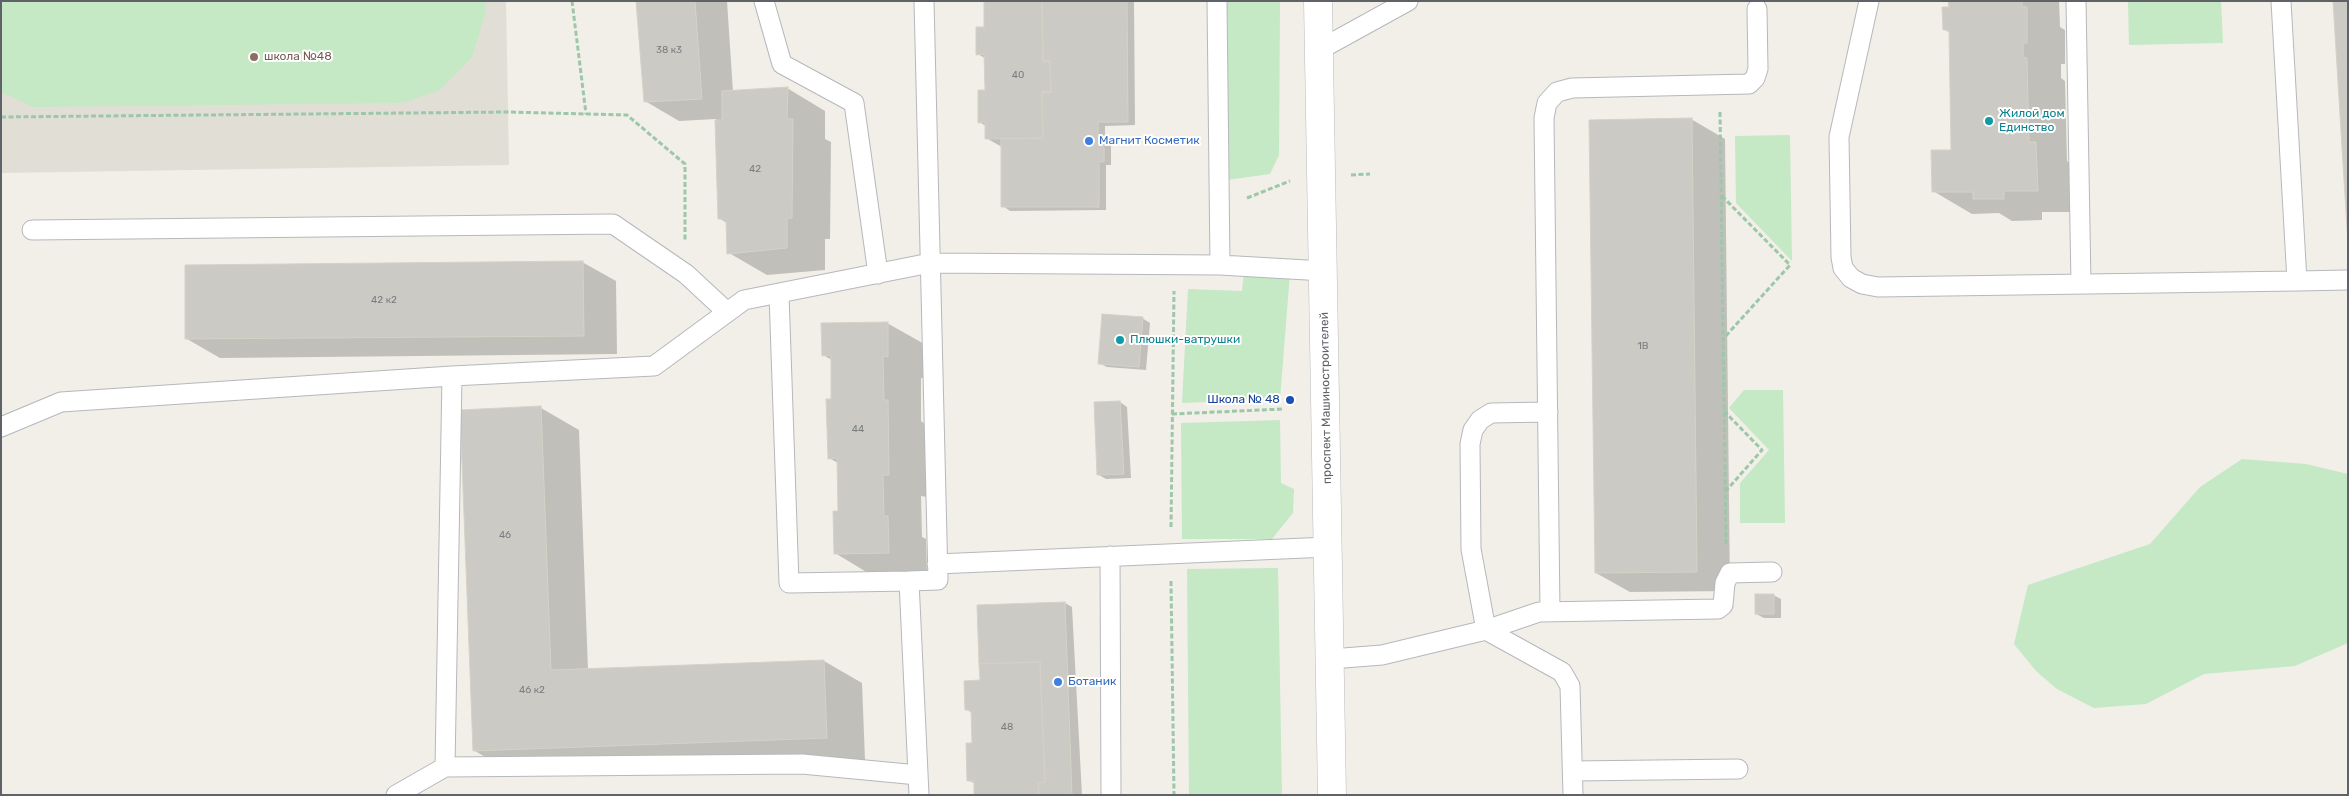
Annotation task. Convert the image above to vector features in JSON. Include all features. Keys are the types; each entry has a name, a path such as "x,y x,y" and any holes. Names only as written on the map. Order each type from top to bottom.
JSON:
{"street":[{"name":"проспект Машиностроителей","path":"1318,1 1332,795"}],"lane":[{"path":"764,1 782,64 854,103 878,274"},
{"path":"779,294 789,584 938,580 924,1"},
{"path":"1217,1 1220,265"},
{"path":"1319,50 1408,1"},
{"path":"1869,1 1839,137 1843,268 1851,278 1862,284 1878,287 2348,280"},
{"path":"2076,1 2081,284"},
{"path":"2281,1 2297,281"},
{"path":"1550,611 1544,118 1547,103 1557,92 1572,88 1748,84 1755,78 1758,69 1757,9"},
{"path":"32,230 612,224 686,274 727,312"},
{"path":"1,427 61,402 452,376 654,366 744,300 930,263 1220,265 1324,271"},
{"path":"445,767 452,376"},
{"path":"1486,630 1471,549 1470,444 1473,430 1480,420 1491,413 1548,412"},
{"path":"937,564 1328,546"},
{"path":"1110,556 1111,795"},
{"path":"1331,659 1382,655 1486,630 1529,614 1550,611 1718,609 1723,605 1725,582 1730,573 1772,572"},
{"path":"909,581 919,795"},
{"path":"1486,630 1562,672 1570,686 1573,795"},
{"path":"396,795 445,767 802,764 918,775"},
{"path":"1573,771 1738,769"}],"path":[{"path":"572,1 586,114"},
{"path":"1720,86 1726,562 1730,573"},
{"path":"1,117 498,112 627,115 685,164 686,274"},
{"path":"1343,176 1370,174"},
{"path":"1218,210 1296,178"},
{"path":"1721,195 1790,265 1723,340"},
{"path":"1172,414 1283,409"},
{"path":"1724,410 1762,450 1725,493"}],"shaded area":[{"name":"школа №48","path":"1,1 506,1 509,165 1,173"}],"green space":[{"path":"1,1 486,1 485,14 472,57 440,90 409,101 398,103 33,107 1,92"},
{"path":"1227,1 1280,1 1279,155 1270,174 1227,180"},
{"path":"2128,1 2221,1 2223,43 2129,45"},
{"path":"1790,135 1792,261 1736,203 1735,136"},
{"path":"1244,272 1290,273 1280,399 1182,403 1188,289 1242,291"},
{"path":"1744,390 1783,390 1785,523 1740,523 1740,483 1769,450 1729,408"},
{"path":"1280,420 1281,483 1294,489 1293,513 1272,539 1182,539 1181,423"},
{"path":"2242,459 2306,464 2348,474 2348,643 2295,666 2204,674 2146,704 2094,708 2057,689 2036,671 2014,644 2028,585 2150,544 2200,487"},
{"path":"1278,568 1282,795 1189,795 1187,569"}],"building":[{"path":"636,1 695,1 702,99 644,102"},
{"path":"984,1 1042,1 1043,61 1050,61 1051,92 1042,92 1043,138 985,139 985,122 978,123 978,90 985,90 984,54 976,55 976,27 984,27"},
{"path":"1042,1 1127,1 1128,122 1098,122 1098,140 1104,140 1104,162 1099,161 1099,207 1001,207 1001,139 1043,138 1042,92 1051,92 1050,61 1043,61"},
{"name":"Жилой дом Единство","path":"1948,1 2022,1 2022,7 2027,7 2027,43 2023,43 2023,57 2027,58 2029,142 2036,142 2038,191 2004,191 2004,199 1973,199 1973,192 1932,192 1931,150 1951,150 1949,30 1943,30 1942,7 1949,7"},
{"path":"2333,1 2348,1 2348,243 2344,180"},
{"path":"788,87 787,119 793,119 792,218 787,218 787,248 727,254 726,219 718,219 715,120 722,120 722,91"},
{"path":"1692,118 1697,572 1595,573 1589,120"},
{"path":"583,261 584,336 185,339 185,265"},
{"name":"Плюшки-ватрушки","path":"1102,314 1143,317 1139,367 1098,364"},
{"path":"888,322 888,357 883,356 884,400 888,400 889,475 883,475 884,516 888,516 889,553 834,554 833,511 838,511 837,458 828,459 826,399 831,399 831,355 822,356 821,323"},
{"path":"1120,401 1124,474 1097,475 1094,402"},
{"path":"541,406 551,670 824,660 827,738 473,751 460,410"},
{"path":"1755,594 1774,594 1774,614 1755,614"},
{"path":"1065,602 1072,795 1039,795 1038,783 1045,782 1040,662 979,664 977,605"},
{"path":"1040,662 1045,782 1038,783 1039,795 974,795 974,781 967,781 966,743 972,743 971,710 965,710 964,681 980,680 979,664"}],"place":[{"name":"школа №48","path":"254,57"},
{"name":"Жилой дом Единство","path":"1989,121"},
{"name":"Магнит Косметик","path":"1089,141"},
{"name":"Плюшки-ватрушки","path":"1120,340"},
{"name":"Школа № 48","path":"1290,400"},
{"name":"Ботаник","path":"1058,682"}]}
